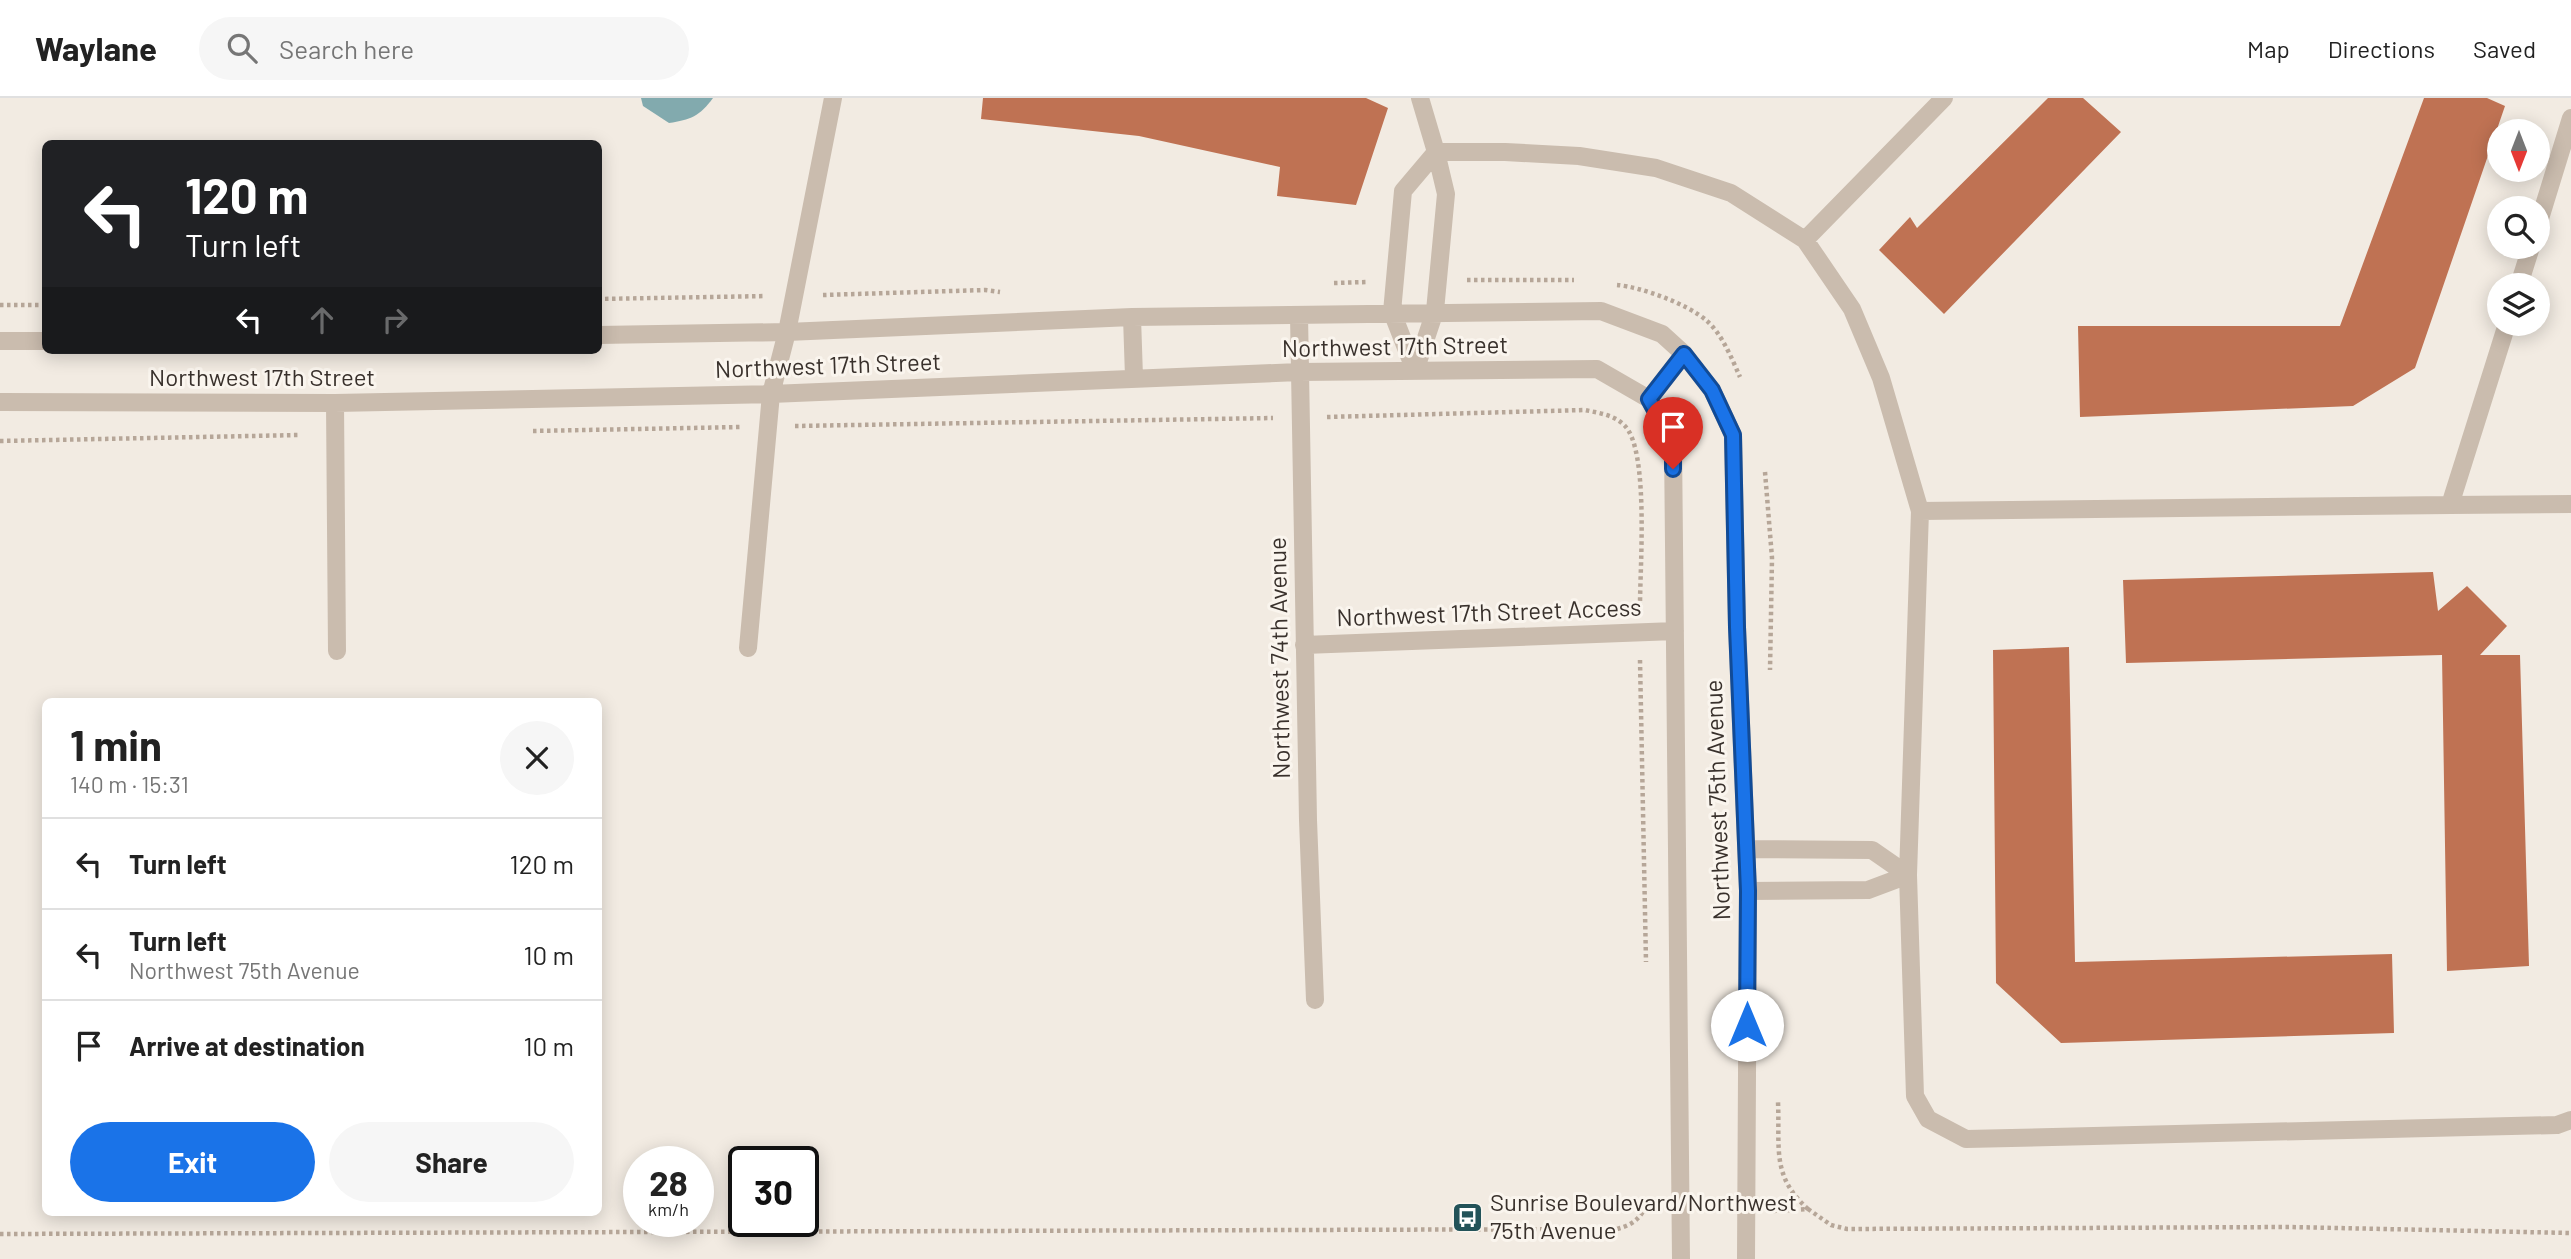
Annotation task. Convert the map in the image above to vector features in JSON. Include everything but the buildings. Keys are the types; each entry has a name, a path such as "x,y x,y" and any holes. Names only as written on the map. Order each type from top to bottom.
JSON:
{"street":[{"path":"748,648 771,394 787,332 833,98"},
{"path":"1415,371 1435,311 1447,194 1420,98"},
{"path":"1805,240 1944,98"},
{"path":"2547,196 2571,118"},
{"path":"1415,371 1392,312 1403,191 1436,152 1580,156 1656,168 1731,193 1805,240 1852,310 1881,378 1920,511 1908,875 1914,1096 1928,1119 1966,1139 2557,1125 2571,1121"},
{"name":"Northwest 17th Street","path":"602,335 787,332 1132,317 1435,311 1601,311 1662,334 1684,354"},
{"name":"Northwest 74th Avenue","path":"1298,315 1304,645 1315,1000"},
{"path":"1132,317 1134,377"},
{"path":"2451,505 2503,336"},
{"path":"0,341 42,341"},
{"path":"1649,399 1684,354"},
{"name":"Northwest 75th Avenue","path":"1684,354 1712,390 1733,435 1737,627 1748,891 1746,1259"},
{"name":"Northwest 17th Street","path":"0,402 335,403 771,394 1298,372 1597,369 1649,399"},
{"name":"Northwest 75th Avenue","path":"1649,399 1673,442 1681,1259"},
{"path":"335,403 337,651"},
{"path":"1920,511 2571,504"},
{"name":"Northwest 17th Street Access","path":"1304,645 1675,631"},
{"path":"1746,849 1872,850 1908,875"},
{"path":"1748,891 1868,890 1908,875"}],"path":[{"path":"1438,280 1578,281"},
{"path":"1326,283 1395,281"},
{"path":"1612,284 1668,299 1707,321 1730,355 1746,388"},
{"path":"602,299 985,290 1010,293"},
{"path":"0,306 42,305"},
{"path":"531,431 1585,410 1604,414 1624,424 1635,440 1639,470 1646,963"},
{"path":"0,440 336,434"},
{"path":"1765,465 1772,558 1770,680"},
{"path":"0,1234 1617,1229 1632,1225 1639,1219 1650,1199 1650,1191"},
{"path":"1808,1209 1831,1225 1847,1229 2290,1227 2571,1233"}],"water":[{"path":"641,98 713,98 694,116 669,123 643,106"}],"place":[{"name":"Sunrise Boulevard/Northwest 75th Avenue","path":"1467,1217"}],"route":[{"path":"1673,469 1673,442 1649,399 1684,354 1712,390 1733,435 1737,627 1748,891 1747,1025"}]}
